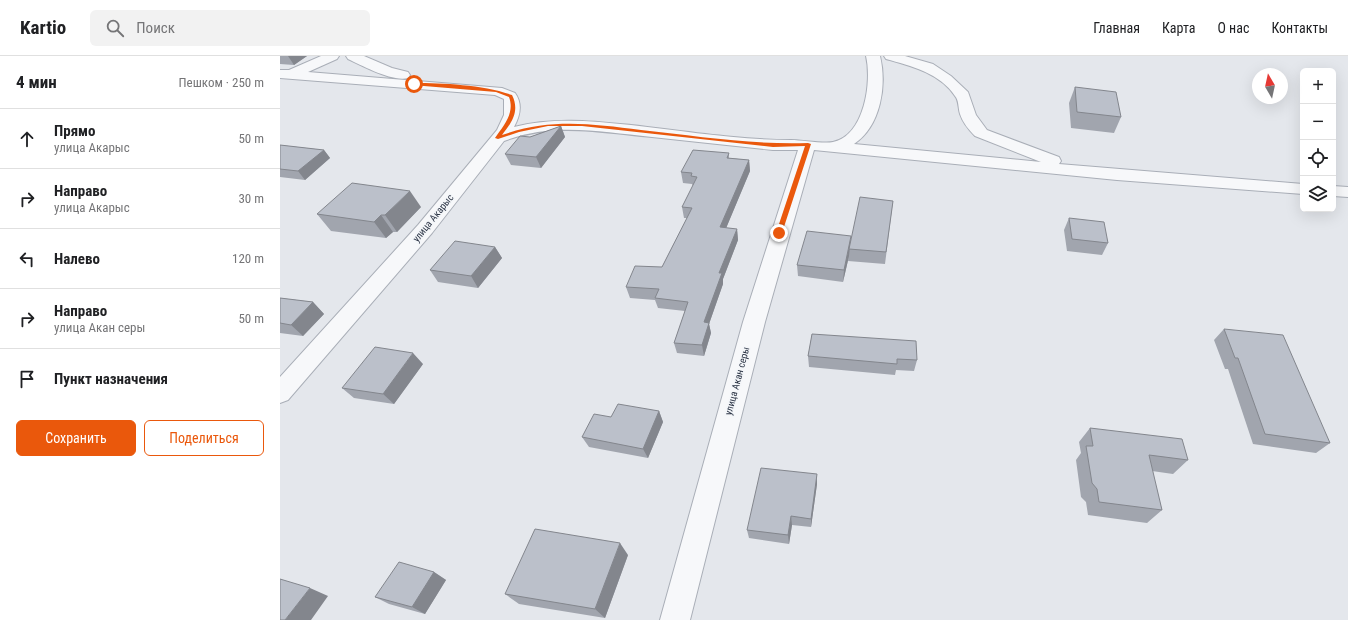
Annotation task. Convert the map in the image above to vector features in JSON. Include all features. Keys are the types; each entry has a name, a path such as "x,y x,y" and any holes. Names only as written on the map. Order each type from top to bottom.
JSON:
{"street":[{"path":"286,75 332,56"},
{"path":"353,56 387,71 429,84"},
{"path":"836,147 856,134 867,118 875,91 877,70 873,56"},
{"path":"891,56 928,67 946,79 963,95 968,115 974,126 981,133 1072,169"},
{"path":"286,75 332,69 387,71"},
{"path":"286,75 429,84"},
{"name":"улица Акарыс","path":"280,393 425,229 498,138 509,122 514,105 510,96 497,91 429,84"},
{"path":"498,138 517,131 548,125 582,125 773,146 808,144 1235,185 1300,189"},
{"name":"улица Акан серы","path":"675,620 736,386 779,233 808,144"},
{"path":"1336,191 1348,192"}],"building":[{"path":"1075,87 1116,92 1121,117 1077,112"},
{"path":"561,126 536,157 505,154 520,136 530,137"},
{"path":"280,145 324,150 298,171 280,169"},
{"path":"693,150 729,153 727,158 749,160 720,227 737,229 719,273 722,273 704,322 709,323 702,345 674,343 688,302 655,298 659,289 626,287 635,266 662,267 692,208 682,207 697,177 691,176 692,173 681,172"},
{"path":"352,183 410,191 385,215 381,215 374,222 317,214"},
{"path":"860,197 893,201 886,252 849,249"},
{"path":"1069,218 1104,222 1108,243 1072,239"},
{"path":"807,231 851,236 844,270 797,265"},
{"path":"455,241 495,247 471,276 430,270"},
{"path":"280,298 313,302 291,325 280,323"},
{"path":"1224,329 1283,335 1330,443 1265,434 1238,358 1235,358"},
{"path":"812,334 916,341 917,360 897,359 897,364 808,356"},
{"path":"375,347 413,353 383,394 342,388"},
{"path":"618,404 659,411 643,449 582,437 594,414 611,417"},
{"path":"1090,428 1182,439 1188,460 1149,455 1162,510 1099,502 1097,489 1092,483 1086,446 1093,446"},
{"path":"761,468 817,474 811,519 791,516 788,535 747,530"},
{"path":"535,529 620,543 595,609 505,594"},
{"path":"399,562 434,572 412,607 375,597"},
{"path":"280,579 310,588 285,620 280,620"}],"route":[{"path":"414,84 429,84 451,88 497,91 510,96 514,105 509,122 498,138 517,131 548,125 582,125 773,146 808,144 779,233"}]}
